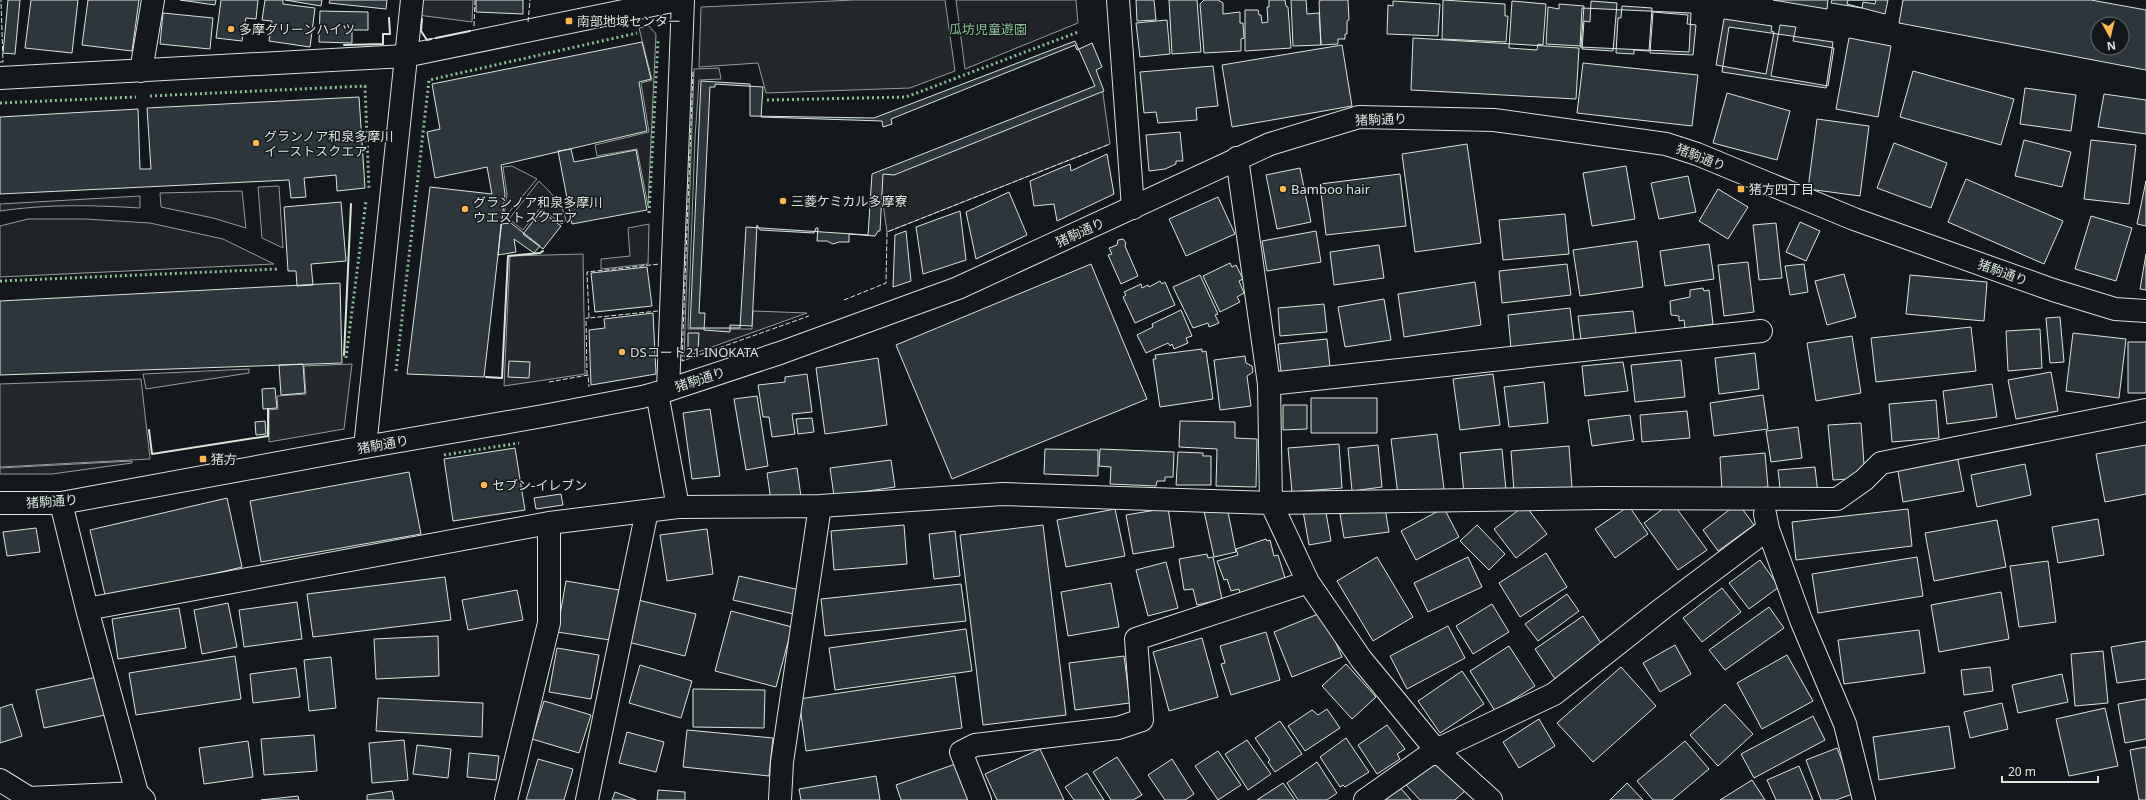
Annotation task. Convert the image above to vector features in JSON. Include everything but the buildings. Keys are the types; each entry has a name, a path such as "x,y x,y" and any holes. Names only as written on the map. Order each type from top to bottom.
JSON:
{"street":[{"path":"141,71 153,0"},
{"path":"366,446 405,56 412,0"},
{"path":"0,78 405,56 677,0"},
{"path":"678,507 663,391 683,0"},
{"path":"1118,0 1133,208"},
{"name":"猪駒通り","path":"0,503 61,503 366,446 543,416 642,397 780,353 958,288 1133,208 1237,158 1270,144 1359,117 1494,120 1666,144 1847,216 2054,290 2115,309 2146,311"},
{"path":"1237,158 1269,384 1271,502 1308,582 1361,659 1436,750 1491,800"},
{"path":"1269,384 1761,331"},
{"path":"87,610 549,522 678,507 820,506 1003,494 1271,502 1601,498 1837,499 1864,480 1881,463 2146,410"},
{"path":"1762,499 1768,529 1801,620 1845,724 1864,800"},
{"path":"0,780 30,799 140,796 87,610 61,503"},
{"path":"780,800 782,762 820,506"},
{"path":"587,800 647,511"},
{"path":"506,800 549,623 549,522"},
{"path":"1365,800 1436,750 1554,694 1663,608 1768,529"},
{"path":"980,800 962,752 975,744 1118,728 1142,720 1136,639 1308,582"}],"green space":[{"name":"瓜坊児童遊園","path":"956,0 1076,0 1078,23 965,69"},
{"path":"649,26 656,34 648,206 637,149 597,156 595,145 649,132 641,83 652,80 639,28"},
{"path":"719,68 721,79 699,80 695,138 688,329 752,329 753,311 807,313 684,357 694,69"},
{"path":"512,166 537,179 505,217 507,194 503,167"},
{"path":"539,181 552,194 559,204 566,220 562,224 540,208 523,230 509,219"},
{"path":"279,186 283,248 262,238 258,187"},
{"path":"242,191 246,228 213,218 161,207 160,193"},
{"path":"140,196 140,208 70,206 35,207 0,211 0,204"},
{"path":"28,219 85,219 150,223 223,239 274,264 0,277 0,226"},
{"path":"649,224 648,264 601,269 601,259 630,256 628,228"},
{"path":"249,369 249,373 146,389 143,374"},
{"path":"132,461 132,463 52,474 0,474 0,468"}],"shaded area":[{"path":"412,0 473,0 472,22 410,14"},
{"path":"854,0 945,0 955,71 910,88 766,93 758,63 699,67 701,7"},
{"path":"1102,87 1110,144 887,232 879,175"},
{"path":"583,254 585,374 504,386 510,256"},
{"path":"352,364 344,429 269,442 269,410 278,409 277,396 306,394 304,366"},
{"path":"141,379 150,459 0,467 0,384"}],"hedge":[{"path":"767,100 906,97 1078,32"},
{"path":"396,371 429,80 637,33"},
{"path":"649,213 658,40"},
{"path":"150,96 365,86 369,189"},
{"path":"0,103 136,97"},
{"path":"346,358 366,201"},
{"path":"0,281 278,269"},
{"path":"444,455 519,443"}],"fence":[{"path":"0,62 3,62 1,0"},
{"path":"474,26 475,0"},
{"path":"528,22 530,0"},
{"path":"693,72 682,361 809,316"},
{"path":"844,300 886,283 887,232 1110,144"},
{"path":"658,311 589,318 587,272 660,264"},
{"path":"587,375 586,318 589,318"},
{"path":"549,382 588,375 589,387"}],"wall":[{"path":"344,45 383,44 383,34 390,34 389,18"},
{"path":"422,19 421,31 427,40 431,39"},
{"path":"436,38 470,31"},
{"path":"344,355 351,204"},
{"path":"486,377 502,378 508,256 540,253 543,251"},
{"path":"149,430 152,454 268,436 268,409"}],"place":[{"name":"南部地域センター","path":"569,21"},
{"name":"多摩グリーンハイツ","path":"231,29"},
{"name":"グランノア和泉多摩川 イーストスクエア","path":"256,143"},
{"name":"Bamboo hair","path":"1283,189"},
{"name":"猪方四丁目","path":"1741,189"},
{"name":"三菱ケミカル多摩寮","path":"783,201"},
{"name":"グランノア和泉多摩川 ウエストスクエア","path":"465,209"},
{"name":"DSコート21 INOKATA","path":"622,352"},
{"name":"猪方","path":"203,459"},
{"name":"セブン-イレブン","path":"484,485"}]}
